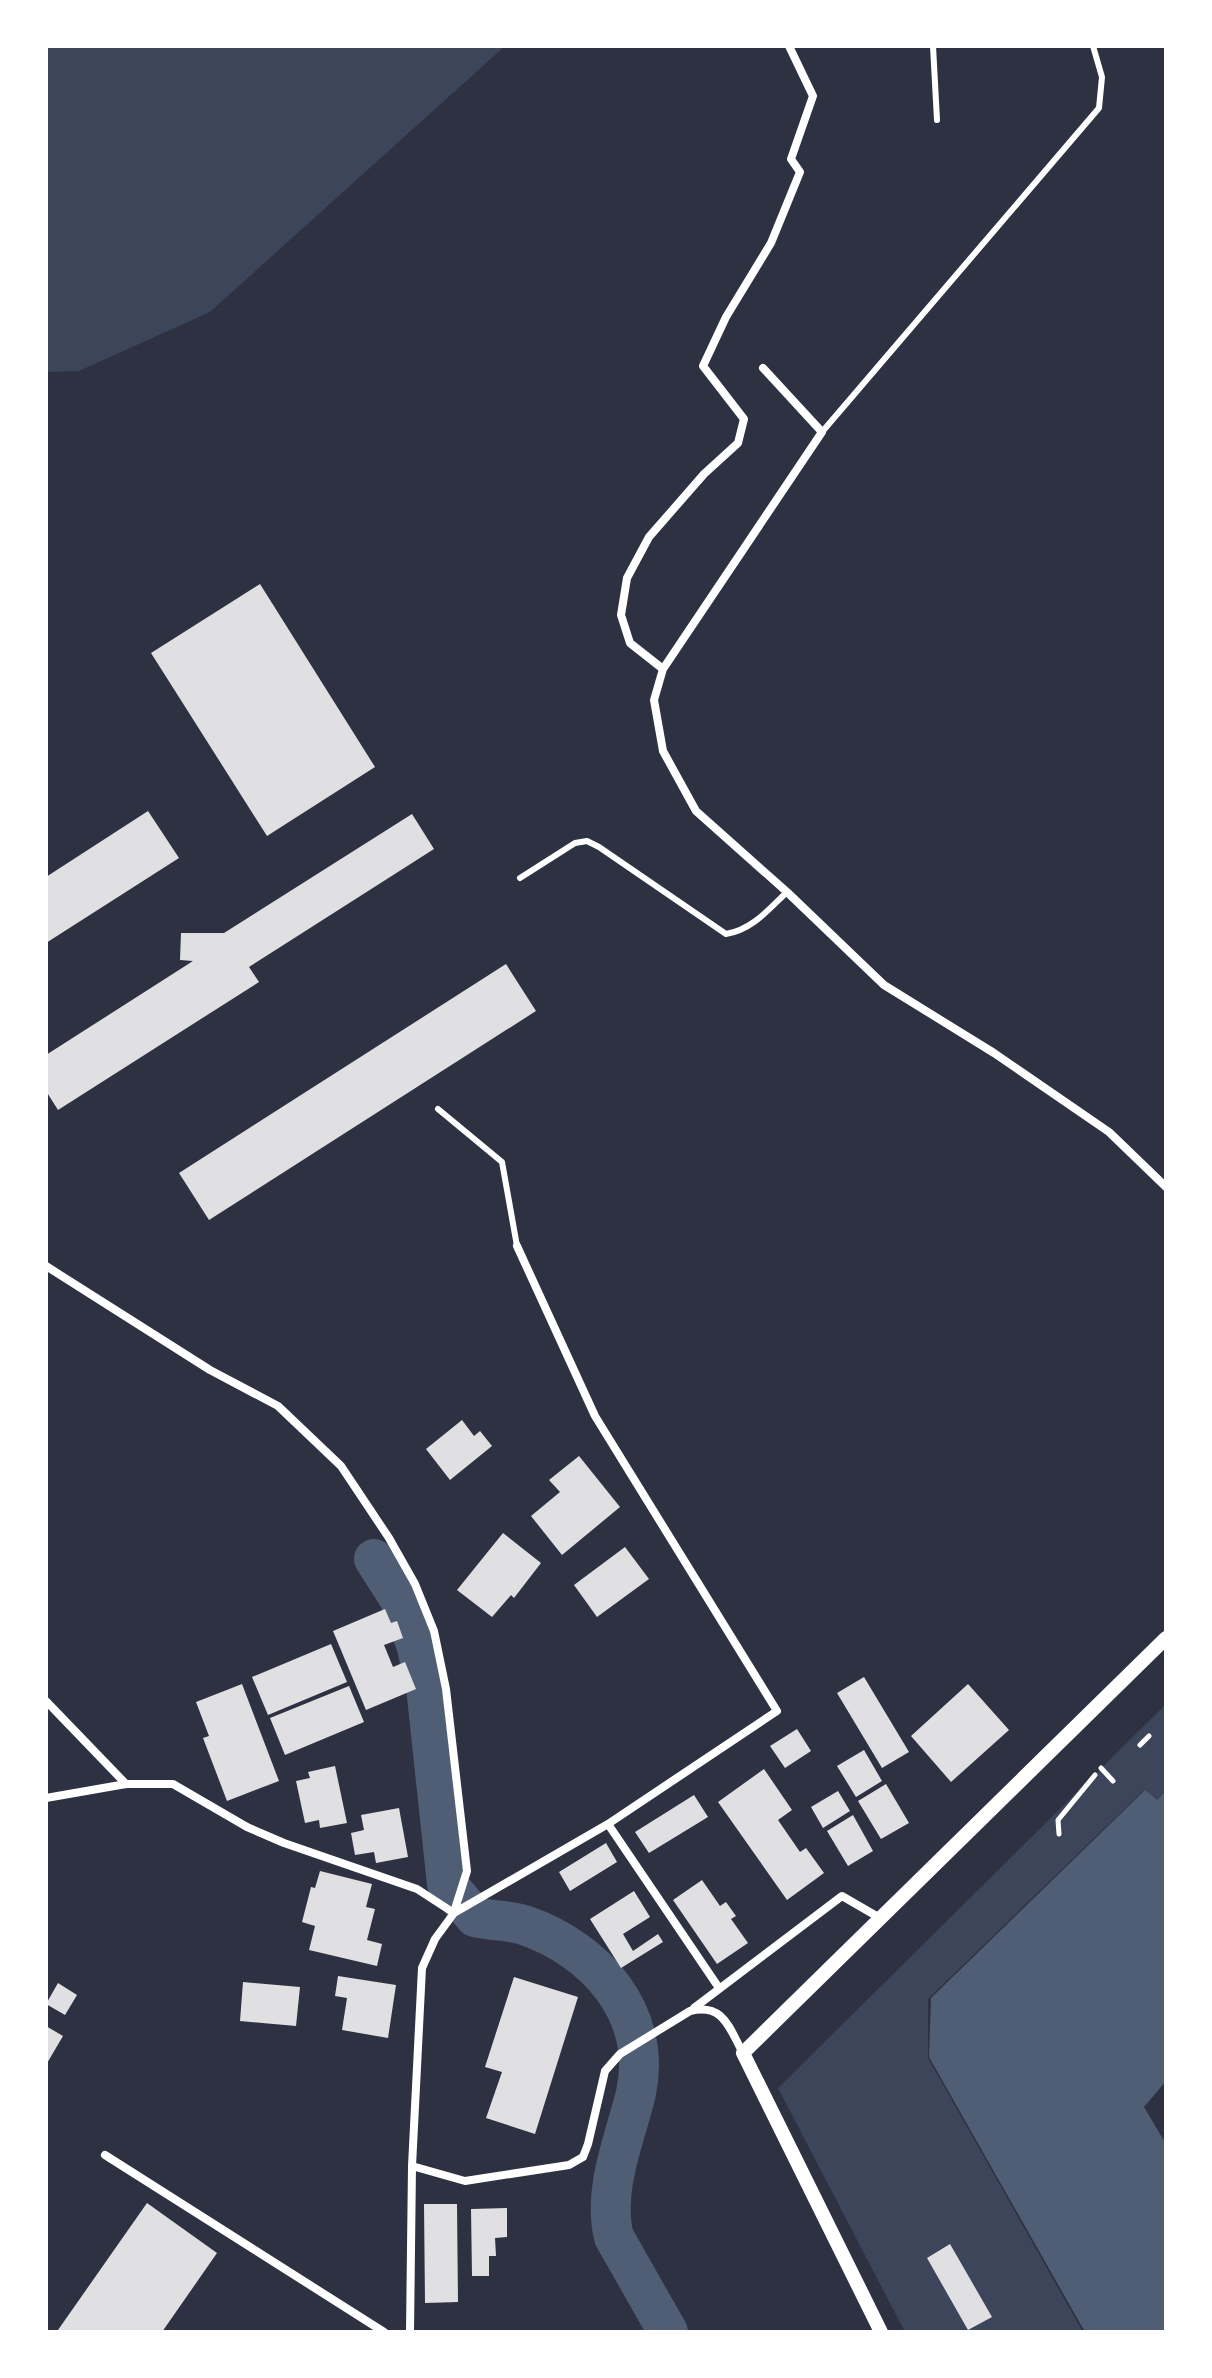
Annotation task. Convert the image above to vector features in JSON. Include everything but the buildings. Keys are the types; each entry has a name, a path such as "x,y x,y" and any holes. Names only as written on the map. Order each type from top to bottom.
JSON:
{"street":[{"path":"663,669 630,643 621,615 627,578 649,537 704,474 738,443 744,419 703,366 726,317 771,243 800,172 791,159 813,96 789,46"},
{"path":"763,368 822,432 663,669 654,700 663,751 696,811 884,985 994,1053 1109,1132 1166,1187"},
{"path":"454,1913 608,1824 777,1711 595,1416 517,1246"},
{"path":"46,1266 210,1370 278,1406 341,1466 389,1538 415,1584 434,1631 446,1689 467,1871 454,1913 435,1939 422,1968 412,2166 410,2332"},
{"path":"743,2053 1166,1638"},
{"path":"46,1701 126,1784"},
{"path":"46,1798 126,1784 173,1784 247,1827 417,1889 454,1913"},
{"path":"608,1824 719,1988"},
{"path":"412,2166 465,2181 569,2165 583,2157 601,2084 612,2062 620,2054 690,2011 842,1896 880,1918"},
{"path":"690,2011 711,2009 721,2015 743,2053 881,2332"},
{"path":"105,2155 384,2332"}],"lane":[{"path":"933,46 937,120"},
{"path":"822,432 1099,108 1102,77 1093,46"},
{"path":"520,878 575,843 587,841 726,934 740,932 787,892"},
{"path":"438,1109 502,1162 517,1246"}],"path":[{"path":"1140,1745 1149,1736"},
{"path":"1101,1768 1113,1781"},
{"path":"1059,1834 1058,1820 1095,1775"}],"shaded area":[{"path":"46,46 505,46 210,312 79,371 46,372"},
{"path":"1166,1704 1166,1792 1156,1801 1144,1790 928,1999 928,2058 1083,2332 905,2332 778,2088"},
{"path":"1145,1790 1157,1800 1166,1791 1166,2081 1144,2107 1166,2144 1166,2332 1085,2332 929,2057 931,1998"}],"waterway":[{"path":"374,1559 399,1598 416,1644 426,1687 447,1884 475,1917 524,1925 574,1950 613,1988 627,2011 636,2036 639,2064 636,2093 613,2183 611,2219 614,2237 668,2332"}]}
